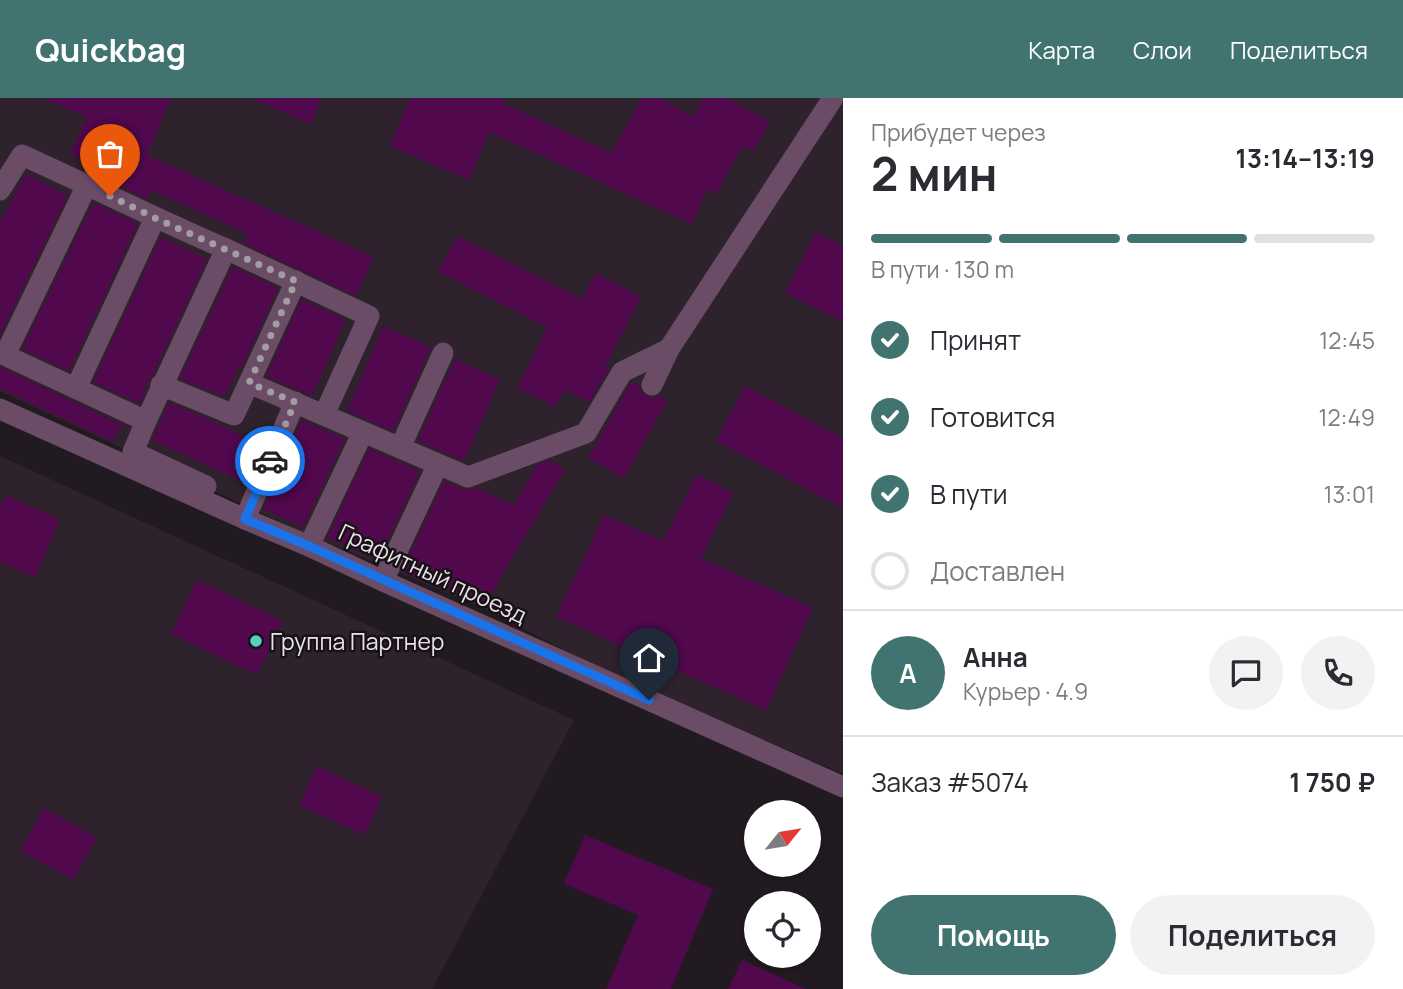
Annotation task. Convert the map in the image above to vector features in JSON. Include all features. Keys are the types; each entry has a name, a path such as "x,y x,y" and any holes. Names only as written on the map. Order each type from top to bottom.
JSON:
{"street":[{"path":"652,384 669,349 833,98"},
{"path":"0,190 22,155 369,316 324,415"},
{"path":"87,185 3,354 145,421"},
{"path":"76,388 155,218"},
{"path":"226,249 133,452 233,498"},
{"path":"162,385 234,415 296,281"},
{"path":"249,383 468,477 586,433 622,372 669,349"},
{"path":"401,448 443,354"},
{"path":"245,519 295,402"},
{"name":"Графитный проезд","path":"0,409 843,787"},
{"path":"309,546 363,432"},
{"path":"383,580 438,464"}],"shaded area":[{"path":"0,98 843,98 843,774 601,669 487,610 293,528 0,391"},
{"path":"0,456 574,720 432,989 0,989"}],"building":[{"path":"42,98 171,98 147,155 374,257 356,296 243,243 248,234 151,190 147,199 106,180 110,172 70,154 87,117"},
{"path":"250,98 322,98 311,124"},
{"path":"410,98 504,98 502,103 611,153 642,98 659,98 693,117 703,98 728,98 770,122 754,151 743,146 716,194 707,189 692,224 489,132 469,180 390,146"},
{"path":"26,174 68,195 0,335 0,222"},
{"path":"95,203 136,223 137,226 69,371 22,349"},
{"path":"816,232 843,246 843,322 785,293"},
{"path":"457,236 582,299 596,273 641,297 605,367 609,369 589,402 564,390 556,407 517,388 547,327 438,272"},
{"path":"161,237 207,259 149,379 140,404 93,382"},
{"path":"233,267 278,288 242,367 239,366 225,397 180,379"},
{"path":"302,299 346,320 312,396 266,376"},
{"path":"383,326 431,347 393,431 347,411"},
{"path":"455,359 500,380 464,461 418,441"},
{"path":"0,367 129,428 121,426 113,442 0,389"},
{"path":"631,382 639,385 646,396 659,396 667,401 624,478 588,458"},
{"path":"745,386 843,438 843,508 716,441"},
{"path":"169,403 214,421 262,445 246,483 152,440"},
{"path":"302,420 345,439 303,527 263,509"},
{"path":"369,449 420,471 378,560 327,538"},
{"path":"550,460 565,469 484,606 448,586 446,591 402,572 444,481 463,489 476,488 514,505 537,465"},
{"path":"697,474 733,493 701,558 813,608 766,710 556,617 604,515 663,541"},
{"path":"6,495 60,520 35,577 0,562 0,508"},
{"path":"197,580 283,621 257,675 171,634"},
{"path":"317,766 382,797 365,835 299,805"},
{"path":"44,808 97,838 73,880 20,851"},
{"path":"585,835 713,889 671,989 606,989 638,915 564,884"},
{"path":"742,960 744,968 760,968 806,989 728,989"}],"way so far":[{"path":"110,196 296,281 249,383 295,402 270,461"}],"place":[{"name":"Группа Партнер","path":"256,641"}],"route":[{"path":"270,461 245,519 649,700"}]}
